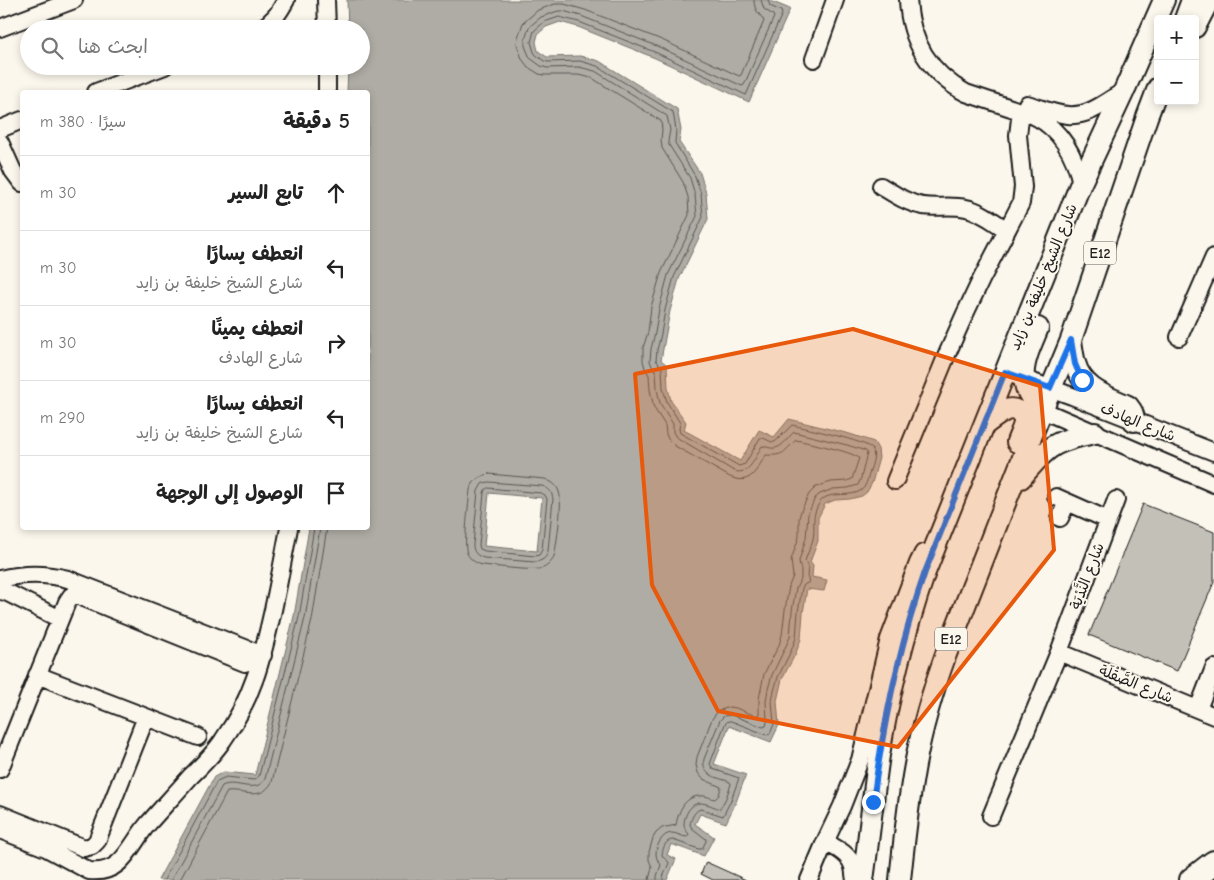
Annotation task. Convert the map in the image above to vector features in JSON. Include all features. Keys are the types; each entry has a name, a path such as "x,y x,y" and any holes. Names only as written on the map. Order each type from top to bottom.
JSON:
{"highway":[{"path":"1192,880 1214,863"}],"main road":[{"name":"شارع الشيخ خليفة بن زايد","path":"863,880 879,755 891,693 917,595 984,425 1014,375 1081,183 1164,0"},
{"path":"1186,15 1192,0"},
{"path":"1199,20 1210,0"},
{"name":"E12","path":"900,880 915,766 928,709 946,654 1050,388 1071,340 1154,99"},
{"path":"1147,117 1154,105"},
{"path":"1071,340 1075,364 1082,380 1095,392 1128,406 1134,415 1134,421"},
{"path":"1014,375 1025,387 1035,404 1042,410"},
{"path":"978,572 977,552 982,531 1024,423 1024,417 1021,413 1011,409 1006,410 984,425"},
{"path":"1009,493 1045,451 1068,439 1095,433"}],"street":[{"path":"21,20 74,0"},
{"path":"272,20 286,0"},
{"path":"326,0 327,20"},
{"path":"814,59 835,0"},
{"path":"908,0 914,32 932,67 966,93 1021,111 1042,121 1060,138 1070,151 1081,183"},
{"path":"918,0 918,8 924,30 935,52 961,78 983,90 1069,116 1091,111 1124,90"},
{"path":"0,28 20,20"},
{"path":"101,90 141,75"},
{"path":"327,75 327,90"},
{"path":"895,481 980,280 1017,210 1023,187 1018,134 1021,111"},
{"path":"0,129 20,121"},
{"path":"0,142 20,180"},
{"path":"881,186 902,199 915,204 974,210 1007,230"},
{"path":"1179,337 1214,257"},
{"name":"شارع الهادف","path":"1014,375 1214,452"},
{"name":"شارع الهادف","path":"1042,410 1214,484"},
{"path":"1060,518 1062,500 1108,520"},
{"name":"شارع النَّدْيَة","path":"991,816 1059,652 1116,500"},
{"path":"818,880 842,806 860,760 884,657 895,622 924,552 946,521"},
{"path":"0,830 46,848 89,871 96,872 111,869 123,859 147,825 222,742 237,719 250,693 263,655 289,530"},
{"path":"0,579 23,574 36,574 68,579 263,655"},
{"path":"0,591 6,592 60,619"},
{"path":"0,769 68,598 71,596 79,596 245,663"},
{"name":"شارع الصَّقْلَة","path":"1059,652 1214,716"},
{"path":"1198,709 1214,668"},
{"path":"37,675 198,737"},
{"path":"0,814 84,848 92,846 97,840 146,717"},
{"path":"810,880 829,844"},
{"path":"829,844 842,852 851,862 855,880"}],"highlighted area":[{"path":"853,329 1040,386 1054,550 898,747 718,711 652,585 635,374"}],"water":[{"path":"347,0 768,0 790,9 749,102 655,58 578,27 560,22 546,27 538,34 536,42 538,51 547,57 580,56 599,61 677,109 681,130 679,142 700,173 706,193 708,219 679,279 670,311 661,360 667,365 668,388 671,401 686,422 684,430 740,461 759,430 774,437 789,419 874,442 878,449 879,458 872,483 867,492 862,496 835,500 825,504 818,518 818,541 810,562 813,566 812,577 827,580 824,591 807,589 801,639 782,679 777,701 779,725 771,742 729,726 714,764 746,775 736,802 726,823 700,814 695,824 714,837 704,856 671,844 667,855 676,859 667,880 158,880 214,777 224,772 255,775 294,616 309,530 370,530 370,90 347,90 348,75 370,75 370,20 348,20","holes":["489,493 542,498 537,551 484,546"]}],"building":[{"path":"1143,504 1214,532 1214,582 1177,671 1089,635"},
{"path":"706,862 746,880 713,880 701,874"}],"route":[{"path":"873,802 879,755 891,693 917,595 1005,372 1050,388 1071,340 1075,364 1082,380"}]}
